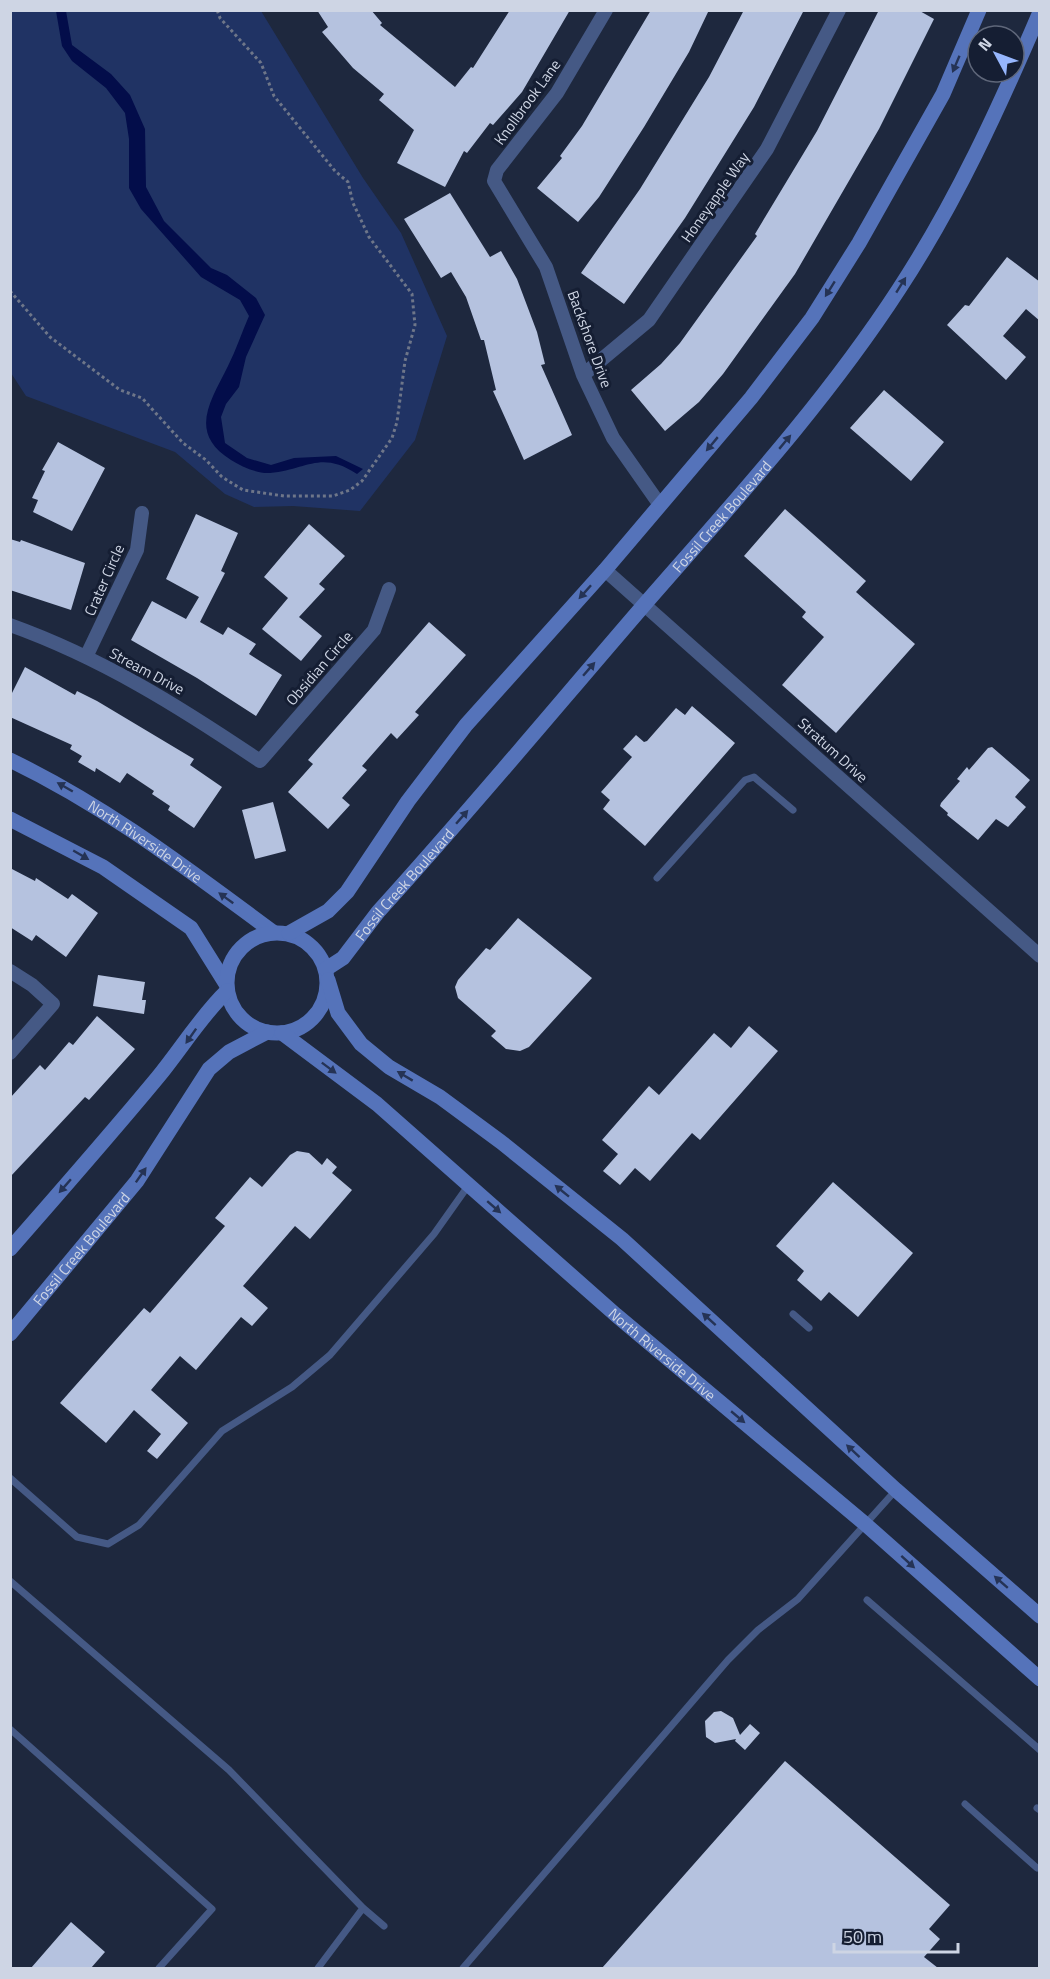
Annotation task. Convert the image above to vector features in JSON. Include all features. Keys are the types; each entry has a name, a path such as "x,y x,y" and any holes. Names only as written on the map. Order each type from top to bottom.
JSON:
{"main road":[{"path":"289,933 328,911 346,892 408,801 466,725 605,570 751,398 812,318 859,243 943,94 979,10"},
{"name":"Fossil Creek Boulevard","path":"327,975 378,912 807,416 848,365 900,288 960,185 998,111 1040,12"},
{"name":"North Riverside Drive","path":"10,760 64,786 146,837 273,932"},
{"path":"10,819 103,867 191,928 227,987 230,1003 255,1029 282,1033 297,1029 310,1021 323,1002 327,975"},
{"path":"10,1249 188,1041 211,1006 227,987 232,962 245,944 258,936 273,932 289,933 312,946 327,975 338,1013 361,1044 389,1067 440,1097 501,1142 622,1239 896,1490 1040,1616"},
{"name":"Fossil Creek Boulevard","path":"10,1334 137,1181 209,1069 229,1052 267,1032"},
{"name":"North Riverside Drive","path":"282,1033 377,1104 616,1315 864,1523 1040,1679"}],"street":[{"name":"Knollbrook Lane","path":"494,181 497,170 557,93 606,10"},
{"name":"Honeyapple Way","path":"583,375 649,321 767,149 839,10"},
{"name":"Backshore Drive","path":"494,181 546,267 583,375 613,438 660,505"},
{"name":"Crater Circle","path":"86,657 136,550 142,513"},
{"name":"Stratum Drive","path":"605,570 1040,956"},
{"name":"Obsidian Circle","path":"260,760 374,630 389,589"},
{"name":"Stream Drive","path":"10,625 63,644 162,696 260,760"},
{"path":"10,972 32,985 53,1004 10,1053"}],"lane":[{"path":"657,878 745,780 754,777 793,810"},
{"path":"10,1478 77,1537 108,1544 140,1525 222,1431 292,1387 330,1355 434,1234 469,1185"},
{"path":"793,1314 809,1328"},
{"path":"463,1968 728,1660 758,1630 798,1599 896,1490"},
{"path":"10,1581 229,1770 363,1908 384,1926"},
{"path":"867,1600 1040,1750"},
{"path":"10,1729 212,1909 159,1968"},
{"path":"965,1804 1037,1868"},
{"path":"318,1968 363,1908"}],"path":[{"path":"10,291 50,337 120,390 142,398 183,442 206,460 222,477 243,490 274,495 333,496 350,490 363,480 392,438 397,422 405,361 415,325 412,294 369,237 352,203 348,183 335,171 274,96 261,63 220,18 217,10"}],"shaded area":[{"path":"11,11 261,11 363,178 401,233 447,336 415,440 360,511 293,506 254,507 225,494 175,452 26,396 11,373"},
{"path":"56,11 66,11 72,45 111,74 130,95 145,129 146,187 164,221 211,268 227,275 256,298 265,315 246,357 239,387 226,404 221,417 225,443 247,458 271,465 294,458 336,456 363,469 357,474 333,463 323,462 270,473 255,471 231,460 218,450 210,439 206,428 210,404 249,316 240,300 201,277 141,209 129,188 129,139 125,113 106,88 72,61 62,46"}],"building":[{"path":"317,10 371,10 382,23 380,25 455,87 471,67 473,68 510,10 570,10 522,92 493,125 490,123 467,153 464,151 445,187 397,163 414,130 379,100 384,94 353,68 322,32 328,27"},
{"path":"651,10 709,10 689,52 644,127 599,197 578,222 537,188 562,158 560,156 582,126"},
{"path":"744,10 804,10 754,107 685,218 624,304 581,273 640,189 709,77"},
{"path":"879,10 918,10 934,19 879,129 795,274 723,374 699,402 665,431 631,390 661,364 680,343 757,236 755,234 817,131"},
{"path":"450,193 490,257 501,251 517,279 537,332 545,364 541,365 572,435 524,460 493,391 496,390 484,340 481,340 466,297 451,272 441,278 404,219"},
{"path":"1007,257 1040,282 1040,321 1026,309 1003,336 1026,357 1006,380 947,325 965,305 969,306"},
{"path":"884,390 944,442 911,481 850,428"},
{"path":"58,442 105,468 72,531 33,512 38,500 32,498 45,471 42,470"},
{"path":"785,509 866,581 856,592 915,644 836,733 782,685 824,637 802,617 806,612 744,556"},
{"path":"196,514 238,533 221,571 225,573 200,622 223,635 228,627 256,644 249,654 282,675 256,716 197,678 131,640 152,601 186,619 199,597 166,579"},
{"path":"309,524 345,556 319,584 325,589 299,617 322,636 301,661 262,629 288,598 264,577"},
{"path":"10,539 20,542 21,540 85,563 71,610 10,590"},
{"path":"429,622 466,655 415,712 419,715 397,739 391,733 362,766 367,770 342,798 350,805 328,829 288,792 313,764 308,760"},
{"path":"25,667 75,695 77,691 97,701 194,759 190,765 222,787 194,828 168,810 170,806 152,794 154,791 127,773 120,783 96,768 95,772 78,762 82,756 70,749 72,745 10,717 10,697"},
{"path":"692,706 735,743 645,846 603,809 610,800 601,792 632,757 623,749 636,735 644,742 647,741 676,708 685,715"},
{"path":"992,747 1030,780 1015,797 1026,807 1008,827 996,819 978,840 947,815 948,813 940,806 960,781 957,779 967,767 969,770 988,748"},
{"path":"273,802 286,851 255,859 242,810"},
{"path":"10,868 35,881 36,878 68,899 72,894 98,913 66,957 36,935 32,941 10,927"},
{"path":"518,918 592,978 529,1047 520,1051 506,1049 491,1036 496,1031 458,998 455,987 458,980 486,948 490,950"},
{"path":"98,975 145,982 142,1000 146,1000 144,1014 93,1006"},
{"path":"97,1016 135,1049 89,1100 85,1097 10,1177 10,1098 40,1065 45,1070 69,1042 73,1045"},
{"path":"749,1026 778,1051 700,1140 692,1133 650,1181 635,1168 620,1185 603,1171 618,1154 602,1140 649,1086 659,1095 714,1033 731,1048"},
{"path":"297,1151 309,1153 322,1165 327,1158 337,1167 332,1173 352,1190 310,1239 295,1226 243,1286 268,1308 252,1326 241,1317 196,1370 180,1356 151,1390 188,1423 157,1459 147,1451 161,1434 134,1410 106,1443 60,1403 144,1308 150,1313 225,1226 215,1218 250,1177 262,1187 290,1155"},
{"path":"833,1182 913,1253 858,1317 829,1292 821,1301 797,1280 804,1271 776,1246"},
{"path":"721,1711 733,1718 740,1735 750,1724 760,1733 745,1750 735,1741 736,1739 715,1743 706,1737 705,1721 714,1712"},
{"path":"785,1761 950,1905 929,1929 940,1939 924,1957 938,1968 602,1968"},
{"path":"71,1922 105,1952 91,1968 31,1968"}]}
